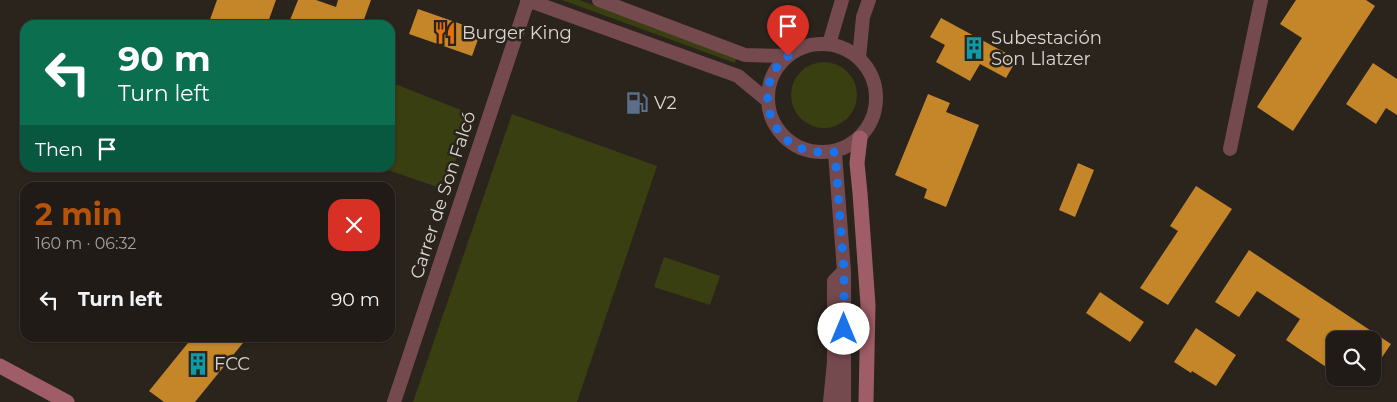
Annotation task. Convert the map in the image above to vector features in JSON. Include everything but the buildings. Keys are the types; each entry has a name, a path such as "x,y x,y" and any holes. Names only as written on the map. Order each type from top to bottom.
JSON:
{"street":[{"path":"527,0 738,76 767,100"},
{"name":"Carrer de Son Falcó","path":"394,402 527,0"},
{"path":"598,0 745,55 788,56"},
{"path":"828,44 842,0"},
{"path":"859,58 864,17 869,0"},
{"path":"1230,149 1261,0"},
{"path":"814,44 828,44 850,51 859,58 870,72 876,89 876,107 870,124 860,138 835,152 809,152 793,145 779,133 770,117 767,100 769,83 776,68 788,56 800,48 814,44"},
{"path":"860,138 857,163 868,305 866,402"},
{"path":"835,152 844,271 844,402"},
{"path":"830,402 834,362 834,281 844,271"},
{"path":"0,366 67,402"}],"green space":[{"path":"562,0 579,0 736,57 735,63"},
{"path":"818,62 830,62 842,67 852,77 857,89 855,108 842,123 830,128 818,128 806,123 796,113 791,101 791,89 796,77 806,67"},
{"path":"395,84 471,114 446,190 394,172"},
{"path":"512,114 657,166 577,402 413,402"},
{"path":"664,257 720,276 710,305 654,287"}],"place":[{"name":"Burger King","path":"445,33"},
{"name":"Subestación Son Llatzer","path":"974,48"},
{"name":"V2","path":"637,103"},
{"name":"FCC","path":"198,364"}],"route":[{"path":"788,56 776,68 769,83 767,100 770,117 779,133 793,145 809,152 835,152 844,271 844,329"}]}
